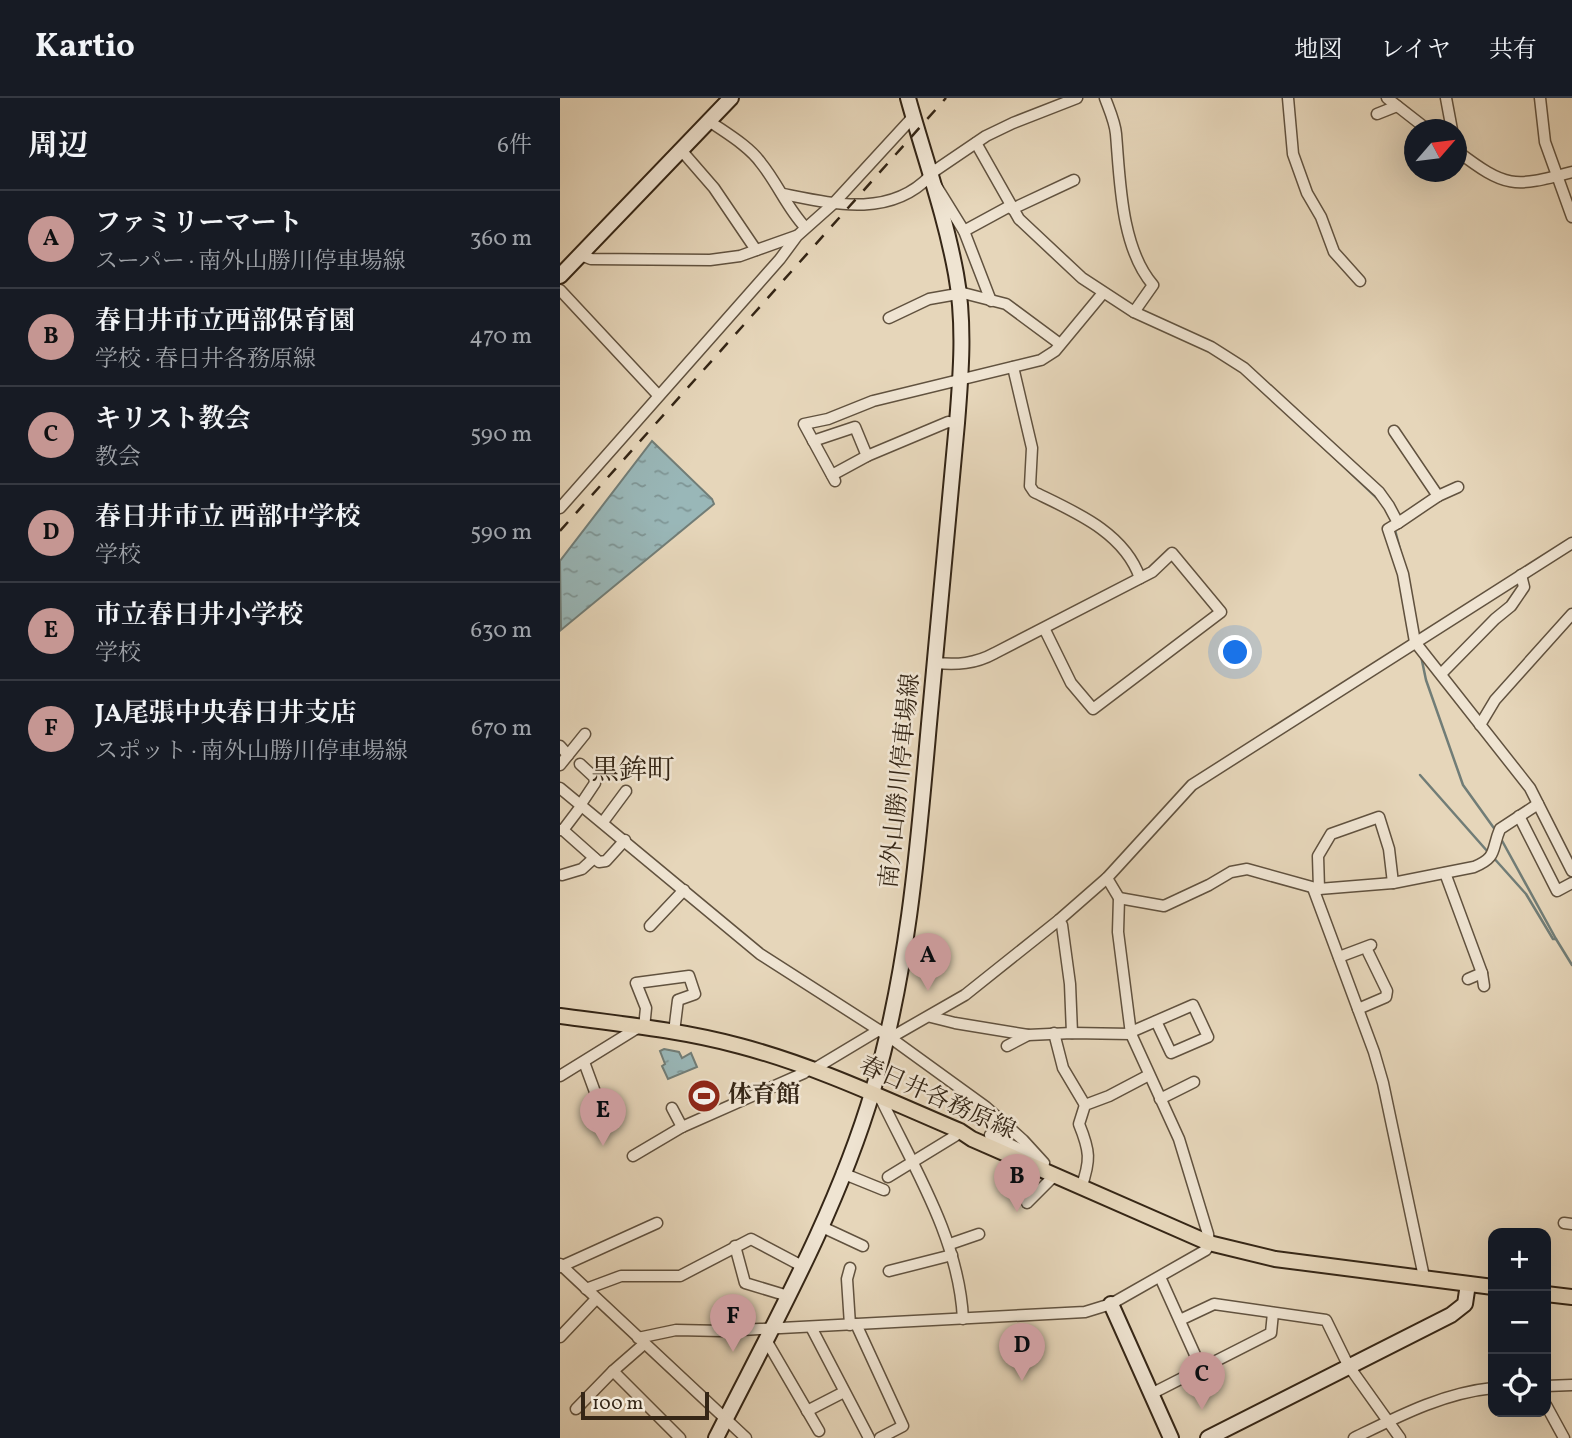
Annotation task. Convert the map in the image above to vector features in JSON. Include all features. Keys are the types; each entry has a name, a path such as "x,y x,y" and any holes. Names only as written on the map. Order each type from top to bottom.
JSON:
{"main road":[{"path":"560,276 731,98"},
{"name":"南外山勝川停車場線","path":"716,1438 788,1297 876,1095 885,1035 903,964 916,870 961,379 961,324 956,274 908,98"},
{"name":"春日井各務原線","path":"560,1016 674,1032 738,1045 813,1068 960,1130 972,1139 1045,1168 1081,1188 1209,1243 1275,1259 1488,1286"},
{"path":"1208,1438 1451,1315 1465,1304 1468,1284"},
{"path":"1551,1295 1572,1297"},
{"path":"1111,1304 1171,1438"}],"street":[{"path":"783,194 833,204 876,204 918,189 930,175 976,143 1013,123 1077,98"},
{"path":"1105,98 1116,132 1116,155 1126,223 1140,265 1153,285 1134,312"},
{"path":"1288,98 1293,154 1307,193 1321,217 1334,252 1360,281"},
{"path":"1387,98 1413,119"},
{"path":"1446,98 1450,119"},
{"path":"1541,98 1545,142 1572,217"},
{"path":"1377,114 1396,106"},
{"path":"560,508 780,260 805,227 817,221 913,117"},
{"path":"709,121 759,159 783,194 792,214 805,227"},
{"path":"976,143 1011,207 1031,231 1102,293 1154,323 1211,347 1254,375 1379,492 1398,523"},
{"path":"681,150 714,188 756,250"},
{"path":"1467,158 1499,179 1517,183 1532,183 1572,172"},
{"path":"930,175 964,231 991,301"},
{"path":"964,231 1074,180"},
{"path":"581,255 591,259 710,260 740,256 797,236"},
{"path":"560,290 658,396"},
{"path":"889,317 929,299 958,293 1006,304 1060,344"},
{"path":"957,424 948,422 867,456 833,478 804,424 828,419 873,401 1041,360 1050,356 1102,293"},
{"path":"1013,367 1032,447 1030,486 1034,492 1083,515 1112,537 1126,552 1140,578"},
{"path":"813,441 855,427 867,456"},
{"path":"1394,431 1438,496"},
{"path":"1458,487 1438,496 1388,529 1403,574 1418,640 1441,674 1530,788 1572,871"},
{"path":"634,1156 682,1127 885,1035 931,1017 965,995 1107,878 1192,785 1572,543"},
{"path":"935,663 959,665 985,658 1152,572 1172,554 1221,612 1094,709 1071,683 1044,628"},
{"path":"1441,674 1511,606 1524,587 1521,575"},
{"path":"1480,724 1495,700 1572,614"},
{"path":"560,765 585,734"},
{"path":"560,746 568,755"},
{"path":"580,764 594,777 595,783 582,805 561,830 599,862 606,861 625,840"},
{"path":"560,788 760,954 937,1070 986,1107 1023,1140 1045,1168"},
{"path":"603,822 626,792"},
{"path":"1119,898 1164,906 1209,886 1231,872 1247,869 1316,889 1394,883 1474,867 1486,862 1493,855 1500,829 1538,804"},
{"path":"1520,816 1557,891 1572,883"},
{"path":"1394,883 1389,849 1379,817 1331,834 1318,856 1316,889 1383,1083 1424,1277"},
{"path":"562,875 582,869 594,858"},
{"path":"1445,873 1482,973 1484,986"},
{"path":"576,1409 641,1341 677,1330 769,1334 811,1327 1084,1312 1111,1304 1206,1250 1209,1243 1179,1139 1131,1033 1118,932 1119,898 1107,878"},
{"path":"650,926 684,890"},
{"path":"1059,920 1062,925 1070,985 1072,1033"},
{"path":"1339,957 1370,949 1387,991 1386,997 1358,1009"},
{"path":"1468,979 1482,973"},
{"path":"560,1076 641,1027 646,1008 636,983 689,976 695,994 678,1000 674,1032"},
{"path":"931,1017 1028,1035 1131,1033 1156,1021 1193,1004 1208,1037 1171,1053 1156,1021"},
{"path":"1054,1033 1063,1068 1086,1105"},
{"path":"1007,1046 1028,1035"},
{"path":"584,1062 595,1092"},
{"path":"1081,1188 1088,1168 1089,1151 1079,1124 1086,1105 1149,1075"},
{"path":"1160,1099 1194,1082"},
{"path":"876,1095 912,1163 951,1250 962,1293 963,1318"},
{"path":"672,1108 682,1127"},
{"path":"888,1177 955,1136 960,1130"},
{"path":"990,1135 1045,1168"},
{"path":"1027,1203 1045,1168"},
{"path":"842,1173 884,1190"},
{"path":"657,1223 561,1266 746,1438"},
{"path":"820,1226 863,1246"},
{"path":"889,1272 951,1250 979,1234"},
{"path":"586,1289 621,1276 680,1276 751,1239 802,1266"},
{"path":"735,1246 745,1283 788,1297"},
{"path":"850,1268 846,1279 853,1325 903,1426 880,1438"},
{"path":"1160,1277 1201,1368"},
{"path":"560,1337 596,1299"},
{"path":"1180,1320 1214,1304 1326,1320 1348,1366 1400,1438"},
{"path":"1151,1394 1271,1333 1273,1313"},
{"path":"811,1327 869,1438"},
{"path":"769,1334 819,1431"},
{"path":"613,1371 680,1438"},
{"path":"1551,1386 1572,1385"},
{"path":"1354,1438 1428,1403 1488,1389"},
{"path":"807,1411 844,1392"},
{"path":"1551,1414 1564,1438"}],"water":[{"path":"652,441 714,504 561,630 560,561"},
{"path":"664,1049 679,1052 682,1058 691,1053 697,1067 668,1079 662,1066 665,1064 660,1051"}],"waterway":[{"path":"1322,446 1378,499"},
{"path":"1395,530 1402,557"},
{"path":"1421,656 1426,680 1463,785 1496,831"},
{"path":"1420,775 1488,852"},
{"path":"1500,837 1572,965"},
{"path":"1492,856 1526,894 1553,939 1556,939"}],"railway":[{"path":"560,531 946,98"}],"place":[{"name":"ファミリーマート","path":"928,991"},
{"name":"体育館","path":"704,1096"},
{"name":"市立春日井小学校","path":"603,1146"},
{"name":"春日井市立西部保育園","path":"1017,1212"},
{"name":"JA尾張中央春日井支店","path":"733,1352"},
{"name":"春日井市立 西部中学校","path":"1022,1381"},
{"name":"キリスト教会","path":"1202,1410"}],"district":[{"name":"黒鉾町","path":"633,771"}]}
